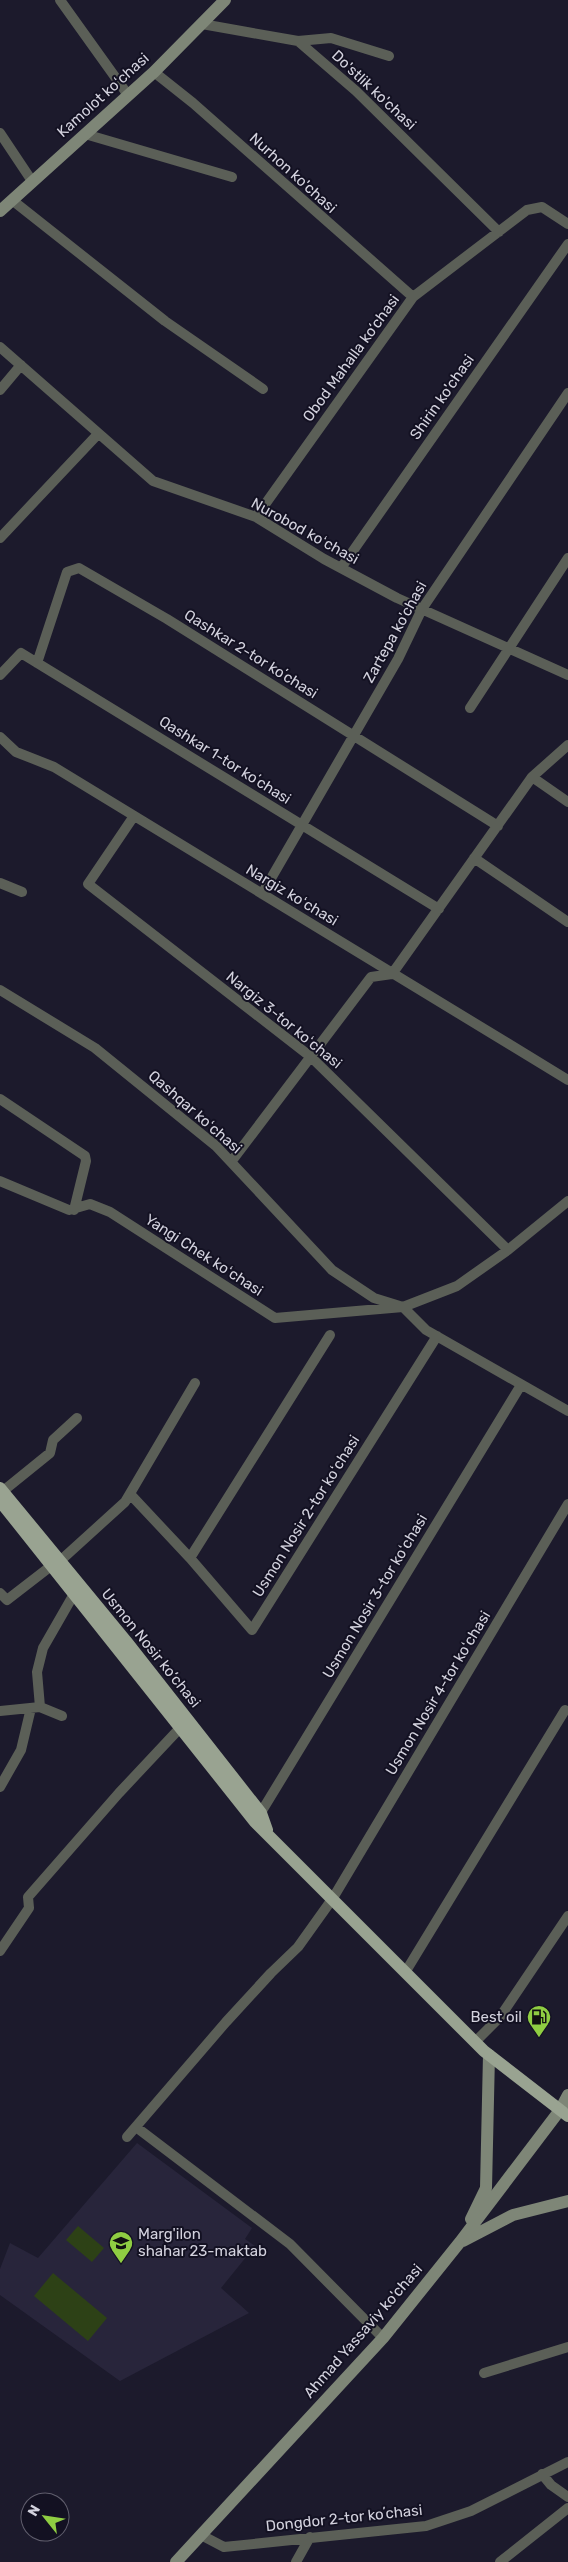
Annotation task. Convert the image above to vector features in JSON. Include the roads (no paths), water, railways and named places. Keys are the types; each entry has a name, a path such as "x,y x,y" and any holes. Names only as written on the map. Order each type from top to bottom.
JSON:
{"main road":[{"name":"Kamolot koʻchasi","path":"0,211 154,72 225,0"},
{"name":"Usmon Nosir ko‘chasi","path":"1,1493 56,1563 126,1641 268,1833 489,2055 564,2113"},
{"name":"Usmon Nosir ko‘chasi","path":"56,1563 74,1594 180,1728 258,1818"},
{"path":"460,2242 486,2188 489,2055"},
{"name":"Ahmad Yassaviy ko'chasi","path":"176,2562 383,2338 564,2113 568,2095"},
{"path":"460,2242 513,2215 568,2201"}],"street":[{"path":"60,0 128,95"},
{"path":"202,24 298,41 331,38 389,56"},
{"name":"Do'stlik ko'chasi","path":"298,41 356,91 499,232"},
{"name":"Nurhon ko'chasi","path":"154,72 193,103 413,297"},
{"path":"0,133 32,181"},
{"path":"84,134 232,177"},
{"path":"12,200 165,320 263,389"},
{"name":"Obod Mahalla ko‘chasi","path":"256,517 413,297 527,210 542,207 568,224"},
{"name":"Shirin ko'chasi","path":"341,568 568,244"},
{"name":"Nurobod koʻchasi","path":"0,347 153,481 256,517 341,568 422,610 568,676"},
{"path":"0,390 21,365"},
{"name":"Zartepa ko'chasi","path":"262,894 398,659 422,610 568,393"},
{"path":"0,538 98,434"},
{"path":"470,708 507,648 568,558"},
{"name":"Qashkar 2-tor koʼchasi","path":"37,663 67,572 78,568 167,619 498,826"},
{"name":"Qashkar 1-tor koʼchasi","path":"0,675 21,653 439,909"},
{"name":"Nargiz koʻchasi","path":"0,737 16,752 54,767 568,1080"},
{"path":"231,1162 371,978 392,974 532,777 568,745"},
{"path":"532,777 568,802"},
{"name":"Nargiz 3-tor koʻchasi","path":"134,816 88,884 311,1057 508,1250"},
{"path":"474,858 568,922"},
{"path":"0,883 22,892"},
{"name":"Qashqar koʻchasi","path":"0,990 95,1048 216,1146 332,1270 374,1298 403,1307"},
{"path":"0,1099 85,1156 86,1160 74,1210"},
{"name":"Yangi Chek koʻchasi","path":"0,1181 59,1207 74,1210 90,1204 110,1212 275,1318 403,1307 457,1286 508,1250 568,1201"},
{"path":"403,1307 426,1330 568,1411"},
{"path":"190,1558 330,1335"},
{"name":"Usmon Nosir 2-tor koʻchasi","path":"130,1494 190,1558 252,1630 437,1336"},
{"path":"0,1593 7,1600 56,1563 125,1502 195,1383"},
{"name":"Usmon Nosir 3-tor koʻchasi","path":"258,1818 521,1385"},
{"path":"1,1493 50,1453 53,1440 77,1418"},
{"name":"Usmon Nosir 4-tor koʻchasi","path":"127,2137 271,1972 298,1947 333,1898 568,1504"},
{"path":"0,1787 21,1750 36,1708 37,1672 42,1648 74,1594"},
{"path":"0,1711 36,1708 62,1716"},
{"path":"406,1972 565,1710"},
{"path":"0,1951 28,1908 28,1897 119,1793 180,1728"},
{"path":"476,2041 500,2017 568,1916"},
{"path":"136,2127 290,2244 383,2338"},
{"path":"484,2373 568,2347"},
{"name":"Dongdor 2-tor koʼchasi","path":"201,2535 224,2547 426,2526 471,2511 568,2462"},
{"path":"542,2474 551,2485 568,2497"},
{"path":"500,2562 568,2508"},
{"path":"296,2562 310,2537"}],"place":[{"name":"Best oil","path":"539,2038"},
{"name":"Marg'ilon shahar 23-maktab","path":"121,2264"}]}
